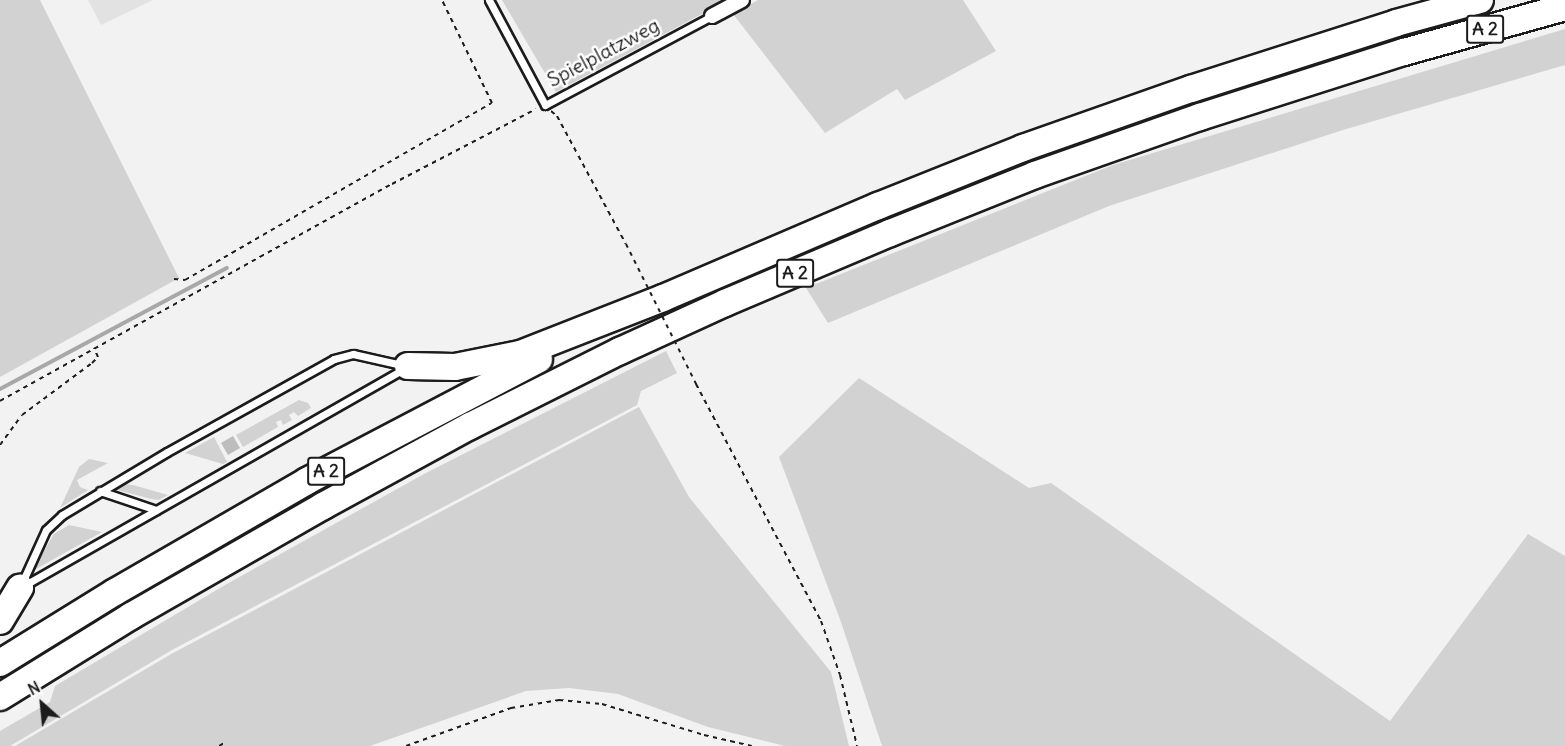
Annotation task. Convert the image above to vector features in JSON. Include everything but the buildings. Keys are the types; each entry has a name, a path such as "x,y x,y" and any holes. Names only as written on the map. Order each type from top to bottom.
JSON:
{"highway":[{"name":"A 2","path":"0,663 115,592 307,481 457,400 663,298 867,210 1023,148 1202,86 1396,23 1480,0"},
{"name":"A 2","path":"0,697 131,616 323,506 470,426 620,351 725,303 1014,183 1173,126 1404,52 1565,7"},
{"path":"408,366 455,367 520,354 663,298"},
{"path":"0,621 20,588"}],"street":[{"name":"Spielplatzweg","path":"712,16 742,0"}],"lane":[{"path":"489,0 545,105"},
{"name":"Spielplatzweg","path":"545,105 712,16"},
{"path":"20,588 46,530 62,515 100,491 334,359 353,354 408,366"},
{"path":"20,588 408,366"},
{"path":"100,491 156,510"}],"path":[{"path":"174,279 185,280 492,103 442,0"},
{"path":"0,401 392,184 545,105 557,116 626,244 696,384 821,621 840,675 857,746"},
{"path":"0,445 22,415 98,357 94,348"},
{"path":"406,746 511,708 559,700 602,704 704,735 752,746"},
{"path":"219,746 224,743"}],"shaded area":[{"path":"0,0 40,0 179,278 0,377"},
{"path":"88,0 153,0 101,25"},
{"path":"502,0 728,0 556,92"},
{"path":"758,0 963,0 996,51 905,100 897,89 825,133 733,14"},
{"path":"1565,29 1565,65 1343,130 1109,206 828,323 806,288 1113,165"},
{"path":"666,351 677,373 641,391 637,405 172,650 10,746 0,746 0,731 50,702 55,686 225,585 424,474"},
{"path":"859,378 1029,488 1051,483 1390,721 1528,534 1565,556 1565,746 882,746 841,622 779,457"},
{"path":"299,400 308,403 311,408 298,416 294,412 289,415 292,420 283,425 281,420 276,422 278,427 243,447 236,435"},
{"path":"639,407 689,497 831,672 849,746 785,746 708,727 618,694 569,688 526,691 370,746 15,746 173,653"},
{"path":"214,437 227,462 223,464 185,453"},
{"path":"89,459 108,463 77,480 80,487 88,490 60,508 79,467"},
{"path":"123,484 168,495 159,500 114,489"},
{"path":"69,525 102,532 36,569 34,568 54,534"}],"waterway":[{"path":"0,389 227,268"}]}
